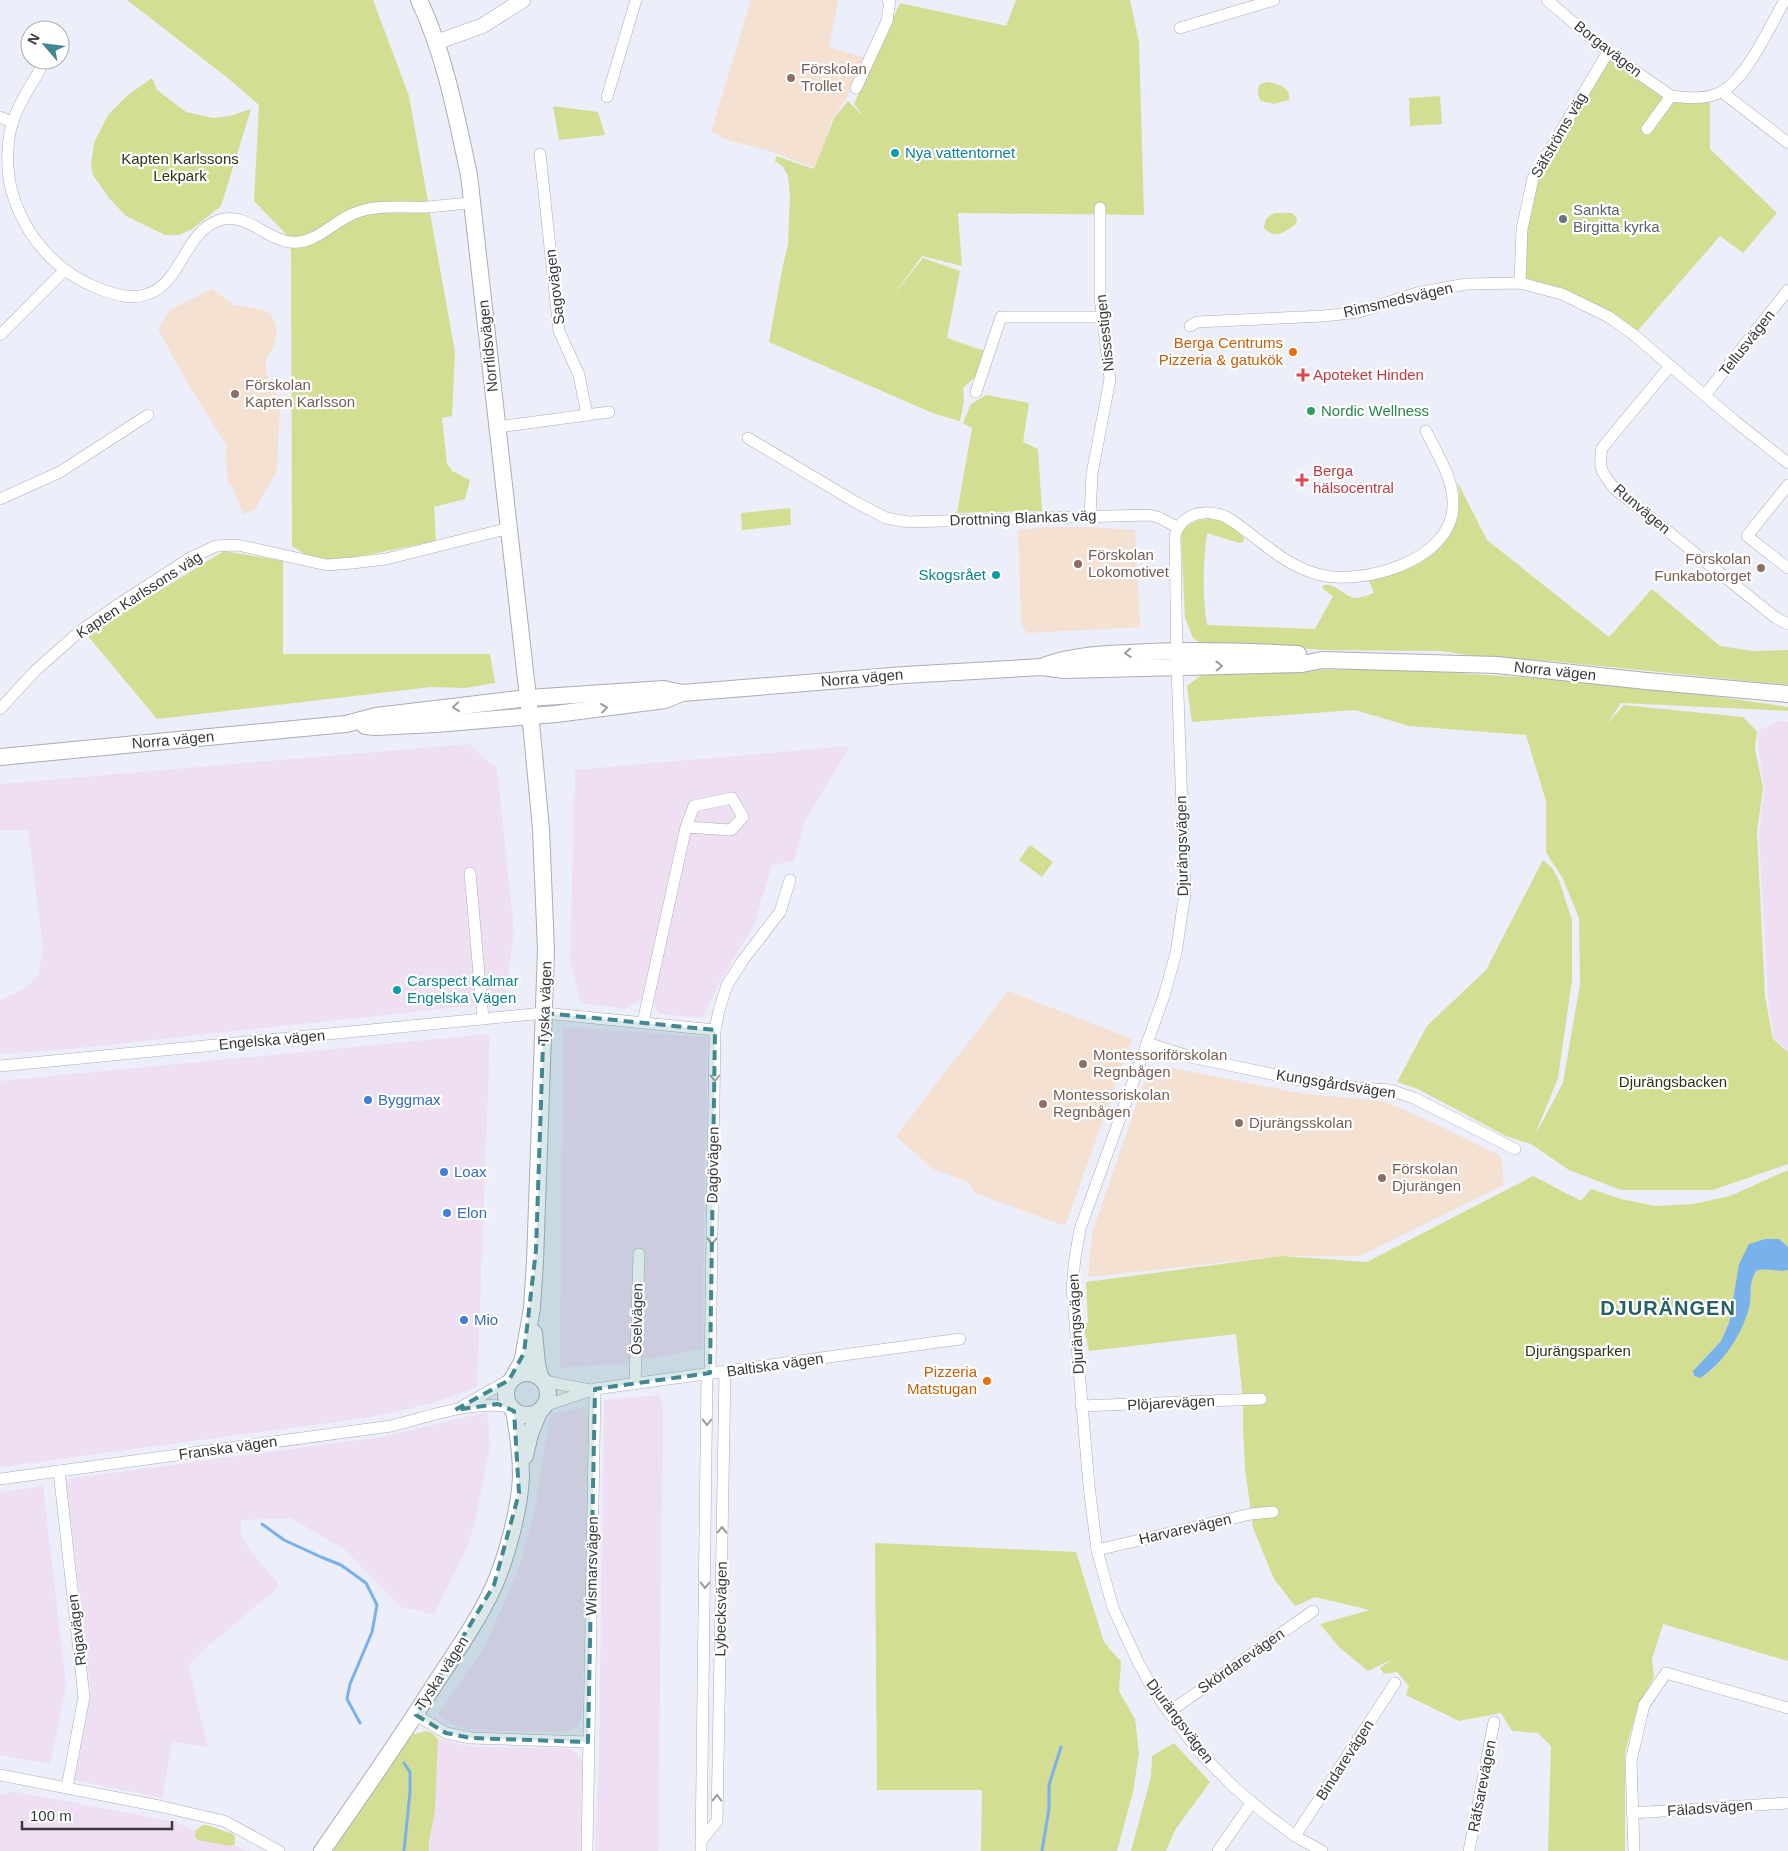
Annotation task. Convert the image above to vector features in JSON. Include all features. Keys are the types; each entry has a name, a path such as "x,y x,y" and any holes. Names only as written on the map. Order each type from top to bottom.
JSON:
{"main road":[{"name":"Norrlidsvägen","path":"419,0 437,42 453,102 469,175 528,698"},
{"name":"Norra vägen","path":"346,724 376,716 528,698 664,689 682,693 1042,666 1064,659 1107,654 1176,650 1304,655 1322,660"},
{"name":"Norra vägen","path":"1042,666 1064,670 1302,664 1322,660 1497,665 1788,694"},
{"name":"Norra vägen","path":"0,757 346,724 386,726 530,716 665,700 682,693"},
{"name":"Tyska vägen","path":"511,1378 522,1362 532,1308 536,1250 546,950 540,829 528,698"},
{"name":"Tyska vägen","path":"532,1308 536,1358 542,1379"},
{"path":"528,1372 542,1379 548,1393 548,1400 542,1409 526,1415 512,1409 505,1395 511,1378 528,1372"},
{"name":"Tyska vägen","path":"512,1409 518,1433 521,1476"},
{"name":"Tyska vägen","path":"322,1851 416,1715 470,1630 494,1585 506,1554 530,1434 542,1409"}],"street":[{"path":"437,42 482,26 523,0"},
{"path":"607,97 636,0"},
{"path":"856,88 887,21 890,0 888,0"},
{"path":"1180,28 1262,2 1274,0"},
{"name":"Borgavägen","path":"1548,0 1608,52 1671,96"},
{"path":"1647,129 1671,96 1693,98 1722,92 1743,72 1785,0"},
{"name":"Säfströms väg","path":"1520,283 1522,230 1533,178 1608,52"},
{"path":"41,70 20,102 12,122 8,163 17,210 38,243 65,270 80,280 110,293 128,297 150,294 169,280 194,240 205,227 221,220 239,219 291,242 310,240 354,214 374,208 393,206 424,207 471,203"},
{"path":"1722,92 1788,143"},
{"path":"0,117 12,122"},
{"name":"Sagovägen","path":"540,154 560,330 579,374 587,415"},
{"name":"Nissestigen","path":"1090,516 1092,474 1110,378 1100,297 1100,208"},
{"path":"0,336 65,270"},
{"name":"Rimsmedsvägen","path":"1190,326 1204,322 1324,316 1359,312 1416,293 1466,284 1520,283 1562,294 1609,316 1634,334 1788,463"},
{"name":"Tellusvägen","path":"1705,395 1788,290"},
{"path":"976,392 1002,317 1103,317"},
{"name":"Runvägen","path":"1670,366 1602,448 1599,463 1604,476 1622,496 1776,618 1788,624"},
{"path":"498,427 609,412"},
{"path":"0,499 60,472 148,415"},
{"path":"1177,667 1175,536 1177,527 1184,519 1206,512 1218,514 1229,519 1280,557 1318,575 1337,578 1356,577 1400,567 1436,543 1448,527 1454,506 1450,480 1426,431"},
{"name":"Drottning Blankas väg","path":"748,438 857,503 886,518 908,522 1149,515 1158,517 1177,527"},
{"path":"1788,485 1747,536 1788,568"},
{"name":"Kapten Karlssons väg","path":"0,708 35,671 79,632 190,558 216,546 238,544 327,565 386,559 509,528"},
{"name":"Djurängsvägen","path":"1177,667 1184,893 1176,954 1164,996 1080,1229 1072,1287 1081,1406 1097,1550 1113,1608 1137,1660 1168,1712 1200,1753 1252,1802 1296,1836 1322,1851"},
{"path":"643,1022 686,827 694,806 732,798 743,817 731,830 686,827"},
{"path":"470,873 483,1019"},
{"name":"Dagövägen","path":"709,1374 715,1030 719,1010 728,985 780,912 790,880"},
{"path":"544,1013 715,1030"},
{"name":"Engelska vägen","path":"0,1066 544,1013"},
{"name":"Kungsgårdsvägen","path":"1147,1043 1191,1057 1295,1079 1390,1090 1414,1098 1516,1149"},
{"name":"Öselvägen","path":"635,1384 638,1254"},
{"name":"Baltiska vägen","path":"542,1409 592,1390 960,1340"},
{"name":"Lybecksvägen","path":"701,1846 717,1821 725,1371"},
{"name":"Lybecksvägen","path":"701,1846 709,1374"},
{"name":"Franska vägen","path":"455,1410 511,1378"},
{"name":"Baltiska vägen","path":"542,1379 592,1390"},
{"name":"Wismarsvägen","path":"587,1851 592,1390"},
{"name":"Plöjarevägen","path":"1081,1406 1261,1399"},
{"name":"Franska vägen","path":"0,1479 391,1426 455,1410 488,1405 512,1409"},
{"name":"Rigavägen","path":"59,1471 84,1697 67,1787"},
{"name":"Harvarevägen","path":"1097,1550 1251,1514 1273,1512"},
{"name":"Skördarevägen","path":"1168,1712 1313,1611"},
{"path":"1634,1851 1631,1761 1644,1705 1666,1673 1788,1708"},
{"name":"Bindarevägen","path":"1296,1836 1395,1683"},
{"path":"416,1715 446,1733 471,1738 588,1742"},
{"name":"Räfsarevägen","path":"1469,1851 1494,1722"},
{"path":"0,1775 67,1787 224,1821 279,1851"},
{"path":"1218,1851 1252,1802"},
{"name":"Fäladsvägen","path":"1632,1812 1788,1803"}],"highlighted area":[{"path":"544,1013 715,1030 710,1373 595,1389 588,1742 471,1738 446,1733 416,1715 494,1585 519,1493 514,1411 498,1404 455,1410 509,1380 524,1353 536,1250"}],"shaded area":[{"name":"Förskolan Trollet","path":"751,0 838,0 829,47 865,58 846,99 832,119 815,168 770,151 731,141 711,132"},
{"name":"Förskolan Kapten Karlsson","path":"212,289 234,305 261,309 271,314 277,329 274,346 266,360 266,373 280,403 277,470 255,510 243,514 233,488 227,481 226,444 188,384 158,329 171,309"},
{"name":"Förskolan Lokomotivet","path":"1048,527 1135,530 1140,627 1027,633 1022,625 1021,616 1018,530"},
{"path":"1779,721 1788,722 1788,1051 1774,1038 1768,999 1759,834 1764,790 1758,731"},
{"path":"469,744 497,769 514,930 505,1002 69,1049 0,1054 0,1000 25,989 39,974 43,947 28,830 0,830 0,784"},
{"path":"850,746 804,823 794,861 772,865 754,925 718,985 703,1018 659,1014 654,1005 640,1000 626,1009 581,1003 570,961 575,770"},
{"path":"1008,991 1132,1039 1065,1226 975,1193 968,1182 933,1169 896,1136"},
{"path":"563,1027 707,1037 702,1349 627,1363 560,1368"},
{"path":"490,1034 477,1387 432,1403 372,1417 0,1467 0,1081"},
{"path":"1167,1067 1304,1094 1382,1101 1501,1156 1504,1185 1360,1256 1282,1256 1088,1277 1092,1233 1147,1074"},
{"path":"660,1395 663,1408 658,1851 595,1851 599,1753 604,1400"},
{"path":"585,1407 589,1419 590,1469 582,1715 578,1726 568,1732 493,1731 465,1729 451,1724 438,1714 485,1646 518,1571 535,1510 550,1414"},
{"path":"487,1412 490,1444 477,1513 469,1543 434,1614 401,1607 344,1549 291,1518 242,1520 240,1533 252,1553 280,1586 208,1646 188,1666 208,1747 172,1742 162,1798 74,1780 91,1694 66,1479 382,1437"},
{"path":"43,1486 66,1685 50,1764 0,1755 0,1492"},
{"path":"438,1739 473,1747 566,1748 577,1753 582,1762 581,1851 429,1851 435,1811"},
{"path":"11,1791 175,1822 250,1851 0,1851 0,1794 3,1795"}],"green space":[{"path":"127,0 373,0 409,96 455,352 452,416 442,418 447,464 452,471 470,480 465,499 434,507 436,541 346,559 312,559 292,546 291,239 254,201 259,105 229,79"},
{"path":"1016,0 1130,0 1139,42 1144,215 958,213 962,266 922,256 892,297 923,258 960,271 947,338 985,351 975,377 963,388 964,401 960,421 935,414 769,342 788,245 790,195 788,176 783,167 775,161 776,156 814,169 834,118 848,101 864,117 854,104 900,3 1006,26"},
{"path":"1608,52 1671,96 1710,96 1710,149 1777,213 1743,253 1720,236 1634,335 1609,317 1520,283 1533,178"},
{"name":"Kapten Karlssons Lekpark","path":"152,78 157,90 186,112 213,118 230,116 251,109 221,206 192,229 179,235 165,235 126,216 109,198 93,175 91,165 94,143 108,115 128,95"},
{"path":"1267,82 1275,83 1286,89 1289,100 1274,104 1261,101 1258,95 1259,86"},
{"path":"1440,96 1442,124 1410,126 1409,98"},
{"path":"553,106 598,112 605,135 559,140"},
{"path":"1275,213 1292,213 1297,218 1296,224 1280,234 1268,232 1264,228 1266,221 1270,215"},
{"path":"986,395 1029,403 1023,442 1038,449 1042,511 957,513 972,428 963,423 971,404"},
{"path":"1458,483 1487,540 1609,637 1652,589 1720,646 1753,651 1788,650 1788,685 1551,661 1475,656 1441,651 1327,650 1199,642 1193,638 1185,618 1181,533 1188,526 1205,519 1213,519 1230,525 1244,538 1243,542 1239,543 1207,533 1204,602 1207,625 1315,629 1333,596 1322,588 1324,585 1333,586 1353,598 1374,593 1369,581 1410,568 1422,562 1444,544 1452,532 1457,518 1459,505"},
{"path":"790,508 791,525 742,530 741,513"},
{"path":"224,551 283,561 283,654 490,654 495,683 466,688 431,687 157,719 87,635"},
{"name":"Djurängsbacken","path":"1396,669 1639,685 1788,707 1788,711 1621,703 1607,724 1624,705 1743,717 1757,731 1755,748 1763,788 1757,832 1765,996 1773,1039 1788,1052 1788,1164 1713,1190 1621,1190 1569,1170 1531,1144 1506,1136 1418,1089 1397,1082 1427,1026 1486,970 1543,860 1552,868 1559,880 1572,920 1572,980 1558,1078 1534,1137 1563,1083 1580,984 1579,918 1563,879 1546,852 1546,801 1526,735 1409,726 1355,710 1192,722 1187,686 1207,671"},
{"path":"1030,845 1053,862 1042,877 1019,860"},
{"name":"Djurängsparken","path":"1788,1170 1788,1247 1779,1239 1739,1264 1729,1324 1721,1341 1693,1371 1711,1371 1733,1342 1749,1308 1751,1286 1756,1271 1788,1270 1788,1661 1663,1624 1652,1659 1654,1677 1638,1706 1625,1752 1625,1851 1548,1851 1551,1746 1538,1733 1512,1731 1501,1713 1459,1721 1406,1695 1409,1686 1397,1672 1384,1674 1380,1668 1391,1660 1368,1671 1339,1647 1320,1624 1370,1610 1315,1597 1295,1606 1274,1579 1253,1528 1245,1468 1243,1400 1236,1334 1089,1351 1083,1324 1088,1323 1086,1282 1282,1256 1367,1262 1533,1176 1581,1201 1591,1189 1621,1199 1655,1206 1693,1204 1730,1196"},
{"path":"875,1543 1076,1552 1104,1642 1121,1662 1119,1691 1135,1719 1139,1753 1133,1792 1117,1851 981,1851 982,1790 877,1790"},
{"path":"426,1731 432,1733 438,1739 435,1811 429,1851 333,1851 411,1735"},
{"path":"1174,1743 1210,1782 1175,1830 1166,1851 1131,1851 1151,1777 1152,1756"},
{"path":"203,1825 233,1834 235,1844 230,1846 198,1840 195,1837 196,1830"}],"water":[{"path":"1765,1239 1779,1239 1788,1247 1788,1270 1756,1271 1751,1286 1749,1308 1742,1328 1724,1357 1716,1365 1700,1378 1694,1376 1693,1371 1721,1341 1729,1323 1739,1264 1749,1244"}],"waterway":[{"path":"262,1524 284,1540 341,1565 366,1583 377,1605 372,1632 350,1684 347,1699 360,1723"},
{"path":"1042,1851 1049,1808 1049,1785 1061,1747"},
{"path":"404,1763 410,1772 410,1792 404,1851"}],"place":[{"name":"Förskolan Trollet","path":"791,78"},
{"name":"Nya vattentornet","path":"895,153"},
{"name":"Sankta Birgitta kyrka","path":"1563,219"},
{"name":"Berga Centrums Pizzeria & gatukök","path":"1293,352"},
{"name":"Apoteket Hinden","path":"1303,375"},
{"name":"Förskolan Kapten Karlsson","path":"235,394"},
{"name":"Nordic Wellness","path":"1311,411"},
{"name":"Berga hälsocentral","path":"1302,480"},
{"name":"Förskolan Lokomotivet","path":"1078,564"},
{"name":"Förskolan Funkabotorget","path":"1761,568"},
{"name":"Skogsrået","path":"996,575"},
{"name":"Carspect Kalmar Engelska Vägen","path":"397,990"},
{"name":"Montessoriförskolan Regnbågen","path":"1083,1064"},
{"name":"Byggmax","path":"368,1100"},
{"name":"Montessoriskolan Regnbågen","path":"1043,1104"},
{"name":"Djurängsskolan","path":"1239,1123"},
{"name":"Loax","path":"444,1172"},
{"name":"Förskolan Djurängen","path":"1382,1178"},
{"name":"Elon","path":"447,1213"},
{"name":"Mio","path":"464,1320"},
{"name":"Pizzeria Matstugan","path":"987,1381"}],"district":[{"name":"DJURÄNGEN","path":"1668,1308"}]}
